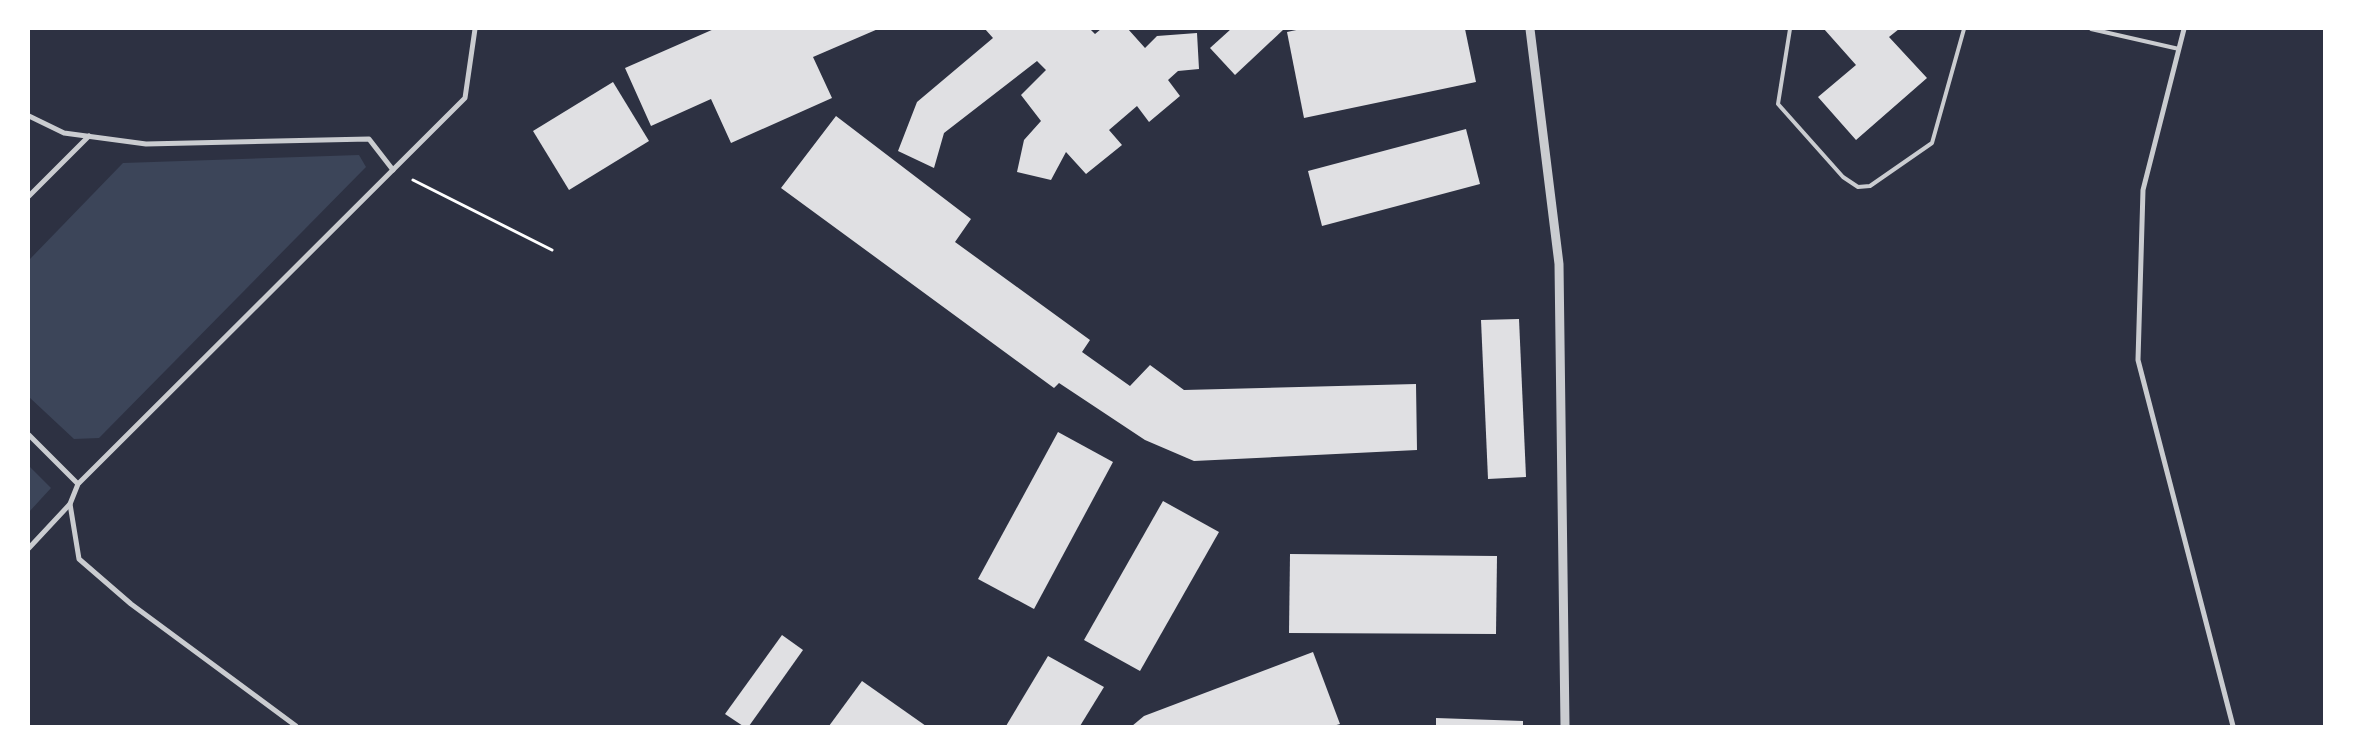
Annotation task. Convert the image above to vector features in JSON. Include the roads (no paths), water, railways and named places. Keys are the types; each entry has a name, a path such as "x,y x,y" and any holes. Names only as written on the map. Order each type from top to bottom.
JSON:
{"street":[{"path":"29,548 70,504 78,484 465,98 475,29"},
{"path":"1530,29 1559,264 1565,726"},
{"path":"2184,29 2143,190 2138,360 2232,726"},
{"path":"29,116 64,133 146,144 369,140 393,170"},
{"path":"29,196 89,136"},
{"path":"29,435 78,484"},
{"path":"70,504 79,560 131,604 296,726"}],"lane":[{"path":"1790,29 1778,104 1843,177 1858,188 1870,186 1932,142 1964,29"},
{"path":"2092,29 2179,49"}]}
